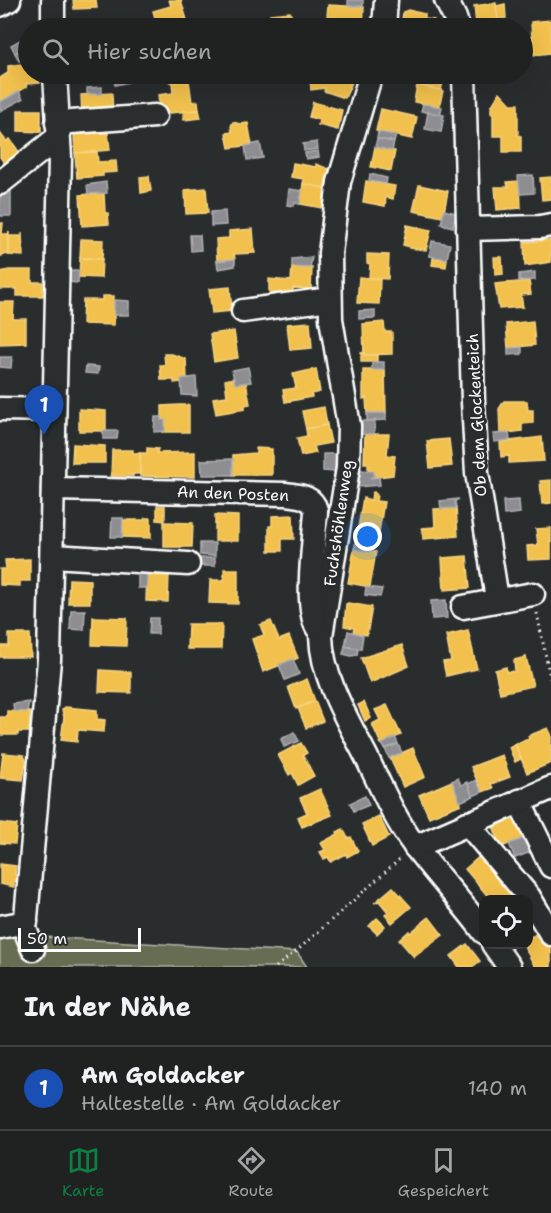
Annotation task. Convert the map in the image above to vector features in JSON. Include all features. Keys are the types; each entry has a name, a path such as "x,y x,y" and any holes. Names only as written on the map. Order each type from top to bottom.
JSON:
{"street":[{"path":"0,6 9,0"},
{"path":"53,0 53,18"},
{"path":"385,18 386,0"},
{"path":"446,0 455,18"},
{"path":"33,949 26,922 49,660 52,556 60,158 55,84"},
{"name":"Fuchshöhlenweg","path":"368,84 339,182 330,252 331,319 349,426 348,468 321,651 337,698 396,819 415,847 465,906 479,926"},
{"name":"Ob dem Glockenteich","path":"464,84 477,473 497,599"},
{"path":"0,183 57,131 155,116"},
{"path":"468,229 551,225"},
{"path":"243,311 330,299"},
{"path":"0,408 54,410"},
{"name":"An den Posten","path":"53,489 286,494 310,499 316,510 312,614 316,625 322,632"},
{"path":"52,556 188,564"},
{"path":"463,607 533,594"},
{"path":"415,847 551,788"},
{"path":"519,801 551,866"},
{"path":"467,823 529,897 551,934"},
{"path":"0,927 26,922"},
{"path":"496,949 509,967"}],"path":[{"path":"533,594 551,682"},
{"path":"276,967 415,847"}],"green space":[{"path":"0,936 297,952 307,967 0,967"}],"building: Wohnen":[{"path":"73,0 96,0 97,8 74,9"},
{"path":"169,0 181,0 186,18 155,18 153,11 171,6"},
{"path":"496,3 498,18 475,18 474,6"},
{"path":"505,4 506,18 498,18 496,6"},
{"path":"328,5 364,7 363,18 327,18"},
{"path":"408,10 425,14 425,18 402,18 403,12"},
{"path":"290,12 292,18 271,18 270,14"},
{"path":"551,20 551,53 533,55 533,22"},
{"path":"18,64 18,84 26,84 27,87 0,102 0,78 8,73 8,66"},
{"path":"172,84 189,84 192,102 198,101 199,110 160,114 158,95 173,93"},
{"path":"311,84 351,84 345,98 324,91 325,88 311,90"},
{"path":"416,84 442,84 441,90"},
{"path":"417,85 443,91 439,107 414,102"},
{"path":"500,92 511,104 518,104 518,135 521,136 521,152 503,152 503,136 493,136 491,107"},
{"path":"112,93 113,115 82,116 81,95"},
{"path":"313,102 342,110 338,130 318,125 319,120 309,117"},
{"path":"381,109 417,117 412,139 376,131"},
{"path":"18,110 41,110 41,132 18,131"},
{"path":"199,110 201,118 184,120 183,111"},
{"path":"233,122 248,123 252,145 229,148 226,133 232,132"},
{"path":"0,133 6,141 10,139 22,156 7,167 0,157"},
{"path":"108,133 110,150 75,153 74,134"},
{"path":"375,147 395,151 391,171 371,167"},
{"path":"97,152 98,162 116,161 117,172 103,173 103,176 77,178 75,153"},
{"path":"293,163 316,167 316,164 329,169 325,188 303,184 304,179 291,177"},
{"path":"149,176 151,191 141,193 140,177"},
{"path":"551,177 551,199 542,200 540,178"},
{"path":"366,181 395,186 393,199 386,197 385,206 363,202"},
{"path":"520,181 521,208 497,210 495,187 508,187 507,182"},
{"path":"303,184 325,188 323,208 300,204"},
{"path":"419,185 448,191 443,217 413,211"},
{"path":"206,188 208,213 186,214 185,190"},
{"path":"104,193 105,213 108,213 109,224 82,226 80,195"},
{"path":"0,223 3,223 2,234 9,232 9,255 0,256"},
{"path":"407,225 431,230 426,250 403,245"},
{"path":"253,229 255,253 234,254 235,259 217,261 216,239 229,238 229,231"},
{"path":"22,233 23,256 9,255 9,236 22,236"},
{"path":"81,239 103,240 102,259 80,258"},
{"path":"551,240 551,262 525,266 524,242"},
{"path":"367,254 389,255 388,279 369,278 370,264 367,263"},
{"path":"494,257 502,257 503,274 495,275"},
{"path":"80,258 102,259 101,278 79,277"},
{"path":"433,258 447,259 446,267 432,265"},
{"path":"292,267 312,268 311,289 293,288 293,294 269,293 269,279 291,281"},
{"path":"32,270 32,282 43,282 43,296 17,296 17,289 0,289 0,272"},
{"path":"359,277 380,279 379,304 357,303"},
{"path":"529,281 531,294 521,295 523,307 499,309 495,284"},
{"path":"230,287 232,311 212,313 209,289"},
{"path":"102,296 114,296 114,325 82,324 83,300 102,300"},
{"path":"0,302 14,302 13,319 26,319 26,343 0,344"},
{"path":"533,321 535,345 508,348 506,324"},
{"path":"310,322 312,348 290,350 287,324"},
{"path":"384,322 385,332 392,332 392,354 364,355 363,324"},
{"path":"234,331 238,358 214,362 210,334"},
{"path":"364,352 364,355 377,355 377,362 361,362 361,353"},
{"path":"164,354 186,359 187,379 174,383 174,380 161,380 160,365 165,365"},
{"path":"316,369 320,392 311,394 312,397 285,402 283,390 296,388 293,374"},
{"path":"363,370 385,370 386,413 367,413 366,398 363,399"},
{"path":"234,378 235,384 246,382 250,404 245,405 245,409 216,414 213,398 227,396 225,380"},
{"path":"504,401 527,401 528,410 533,410 533,423 522,424 522,431 500,434 499,409"},
{"path":"189,405 189,432 161,432 165,431 165,420 162,420 162,406"},
{"path":"324,407 327,425 306,429 302,411"},
{"path":"79,409 106,411 106,431 79,431"},
{"path":"327,425 331,443 314,446 316,453 301,456 297,438 307,436 306,429"},
{"path":"365,434 389,434 387,455 395,456 393,475 370,478 374,476 374,471 368,471 368,463 364,463"},
{"path":"542,437 544,461 509,463 509,456 501,457 500,442"},
{"path":"449,439 452,466 430,468 427,441"},
{"path":"73,444 105,446 105,463 72,463"},
{"path":"147,448 158,449 157,453 195,452 195,477 140,476 140,453 147,453"},
{"path":"256,448 272,449 272,475 233,475 233,455 256,453"},
{"path":"112,450 133,450 133,453 140,453 140,474 111,476"},
{"path":"551,480 551,503 542,504 540,481"},
{"path":"374,492 377,495 376,501 384,502 379,532 358,528 363,498 371,500"},
{"path":"157,506 165,506 165,521 157,520"},
{"path":"456,508 458,536 423,539 422,528 435,527 434,509"},
{"path":"215,515 238,516 238,541 215,541"},
{"path":"293,515 294,539 282,539 282,551 269,551 269,526 272,526 272,516"},
{"path":"151,518 151,538 122,537 123,520 144,520"},
{"path":"164,522 193,523 192,547 164,547"},
{"path":"551,528 551,559 528,560 527,546 538,545 536,529"},
{"path":"354,549 376,552 370,587 348,583"},
{"path":"467,556 470,588 444,590 442,558"},
{"path":"30,559 30,581 20,581 20,586 0,585 0,569 6,569 5,560"},
{"path":"224,569 238,569 238,604 209,603 210,580 224,580"},
{"path":"147,574 169,574 168,602 146,601"},
{"path":"69,579 90,580 90,603 68,603"},
{"path":"348,603 372,607 367,635 353,633 354,628 344,626"},
{"path":"93,617 127,618 126,646 92,645"},
{"path":"271,621 279,640 289,636 298,658 263,672 252,639 264,635 260,625"},
{"path":"188,624 222,624 221,649 187,649"},
{"path":"468,630 477,669 446,676 443,662 451,661 446,635"},
{"path":"9,634 30,634 31,657 0,657 0,646 9,646"},
{"path":"402,645 409,666 370,683 361,658"},
{"path":"526,657 533,686 500,693 495,670 506,667 507,672 515,671 514,660"},
{"path":"100,670 131,672 131,693 99,692"},
{"path":"307,679 315,701 296,709 288,687"},
{"path":"315,701 323,721 306,728 298,708"},
{"path":"364,702 371,718 365,721 358,705"},
{"path":"387,705 401,735 381,744 372,724 380,720 375,710"},
{"path":"65,707 97,710 97,719 105,720 104,732 78,730 77,742 61,740 64,717 62,710"},
{"path":"7,711 30,712 29,732 18,732 18,735 0,735 0,717 7,717"},
{"path":"548,728 551,734 551,763 527,773 515,744"},
{"path":"301,743 307,753 303,755 314,776 298,785 292,773 289,775 278,755"},
{"path":"515,744 521,759 515,762 509,747"},
{"path":"413,748 425,777 403,787 390,758"},
{"path":"3,753 24,755 26,761 23,780 0,778"},
{"path":"502,755 510,777 491,784 493,788 482,792 471,767"},
{"path":"452,781 461,804 429,817 419,795"},
{"path":"320,789 332,815 302,827 298,817 307,813 300,798"},
{"path":"379,816 389,837 372,846 362,824"},
{"path":"519,816 527,837 501,847 493,826"},
{"path":"0,823 17,825 15,844 0,843"},
{"path":"343,829 348,838 351,837 358,851 331,862 328,857 324,859 320,852 325,850 321,843"},
{"path":"481,855 515,895 487,895 465,869"},
{"path":"0,864 16,866 15,875 19,876 18,882 14,881 14,887 0,884"},
{"path":"393,887 411,907 392,923 385,915 388,912 379,901 374,903"},
{"path":"429,917 443,935 414,957 399,940"},
{"path":"377,918 385,926 377,934 369,926"},
{"path":"541,932 551,950 551,967 535,967 526,949 533,949 533,936"},
{"path":"467,944 480,961 472,967 459,967 451,956"}],"building: Industrie":[{"path":"348,0 363,0 363,6 348,6"},
{"path":"18,41 18,51 15,53 11,45"},
{"path":"102,87 102,94 87,94 87,88"},
{"path":"19,91 23,99 0,111 0,102"},
{"path":"423,104 442,107 440,115 421,111"},
{"path":"428,112 444,115 441,132 425,129"},
{"path":"378,132 396,135 394,142 377,139"},
{"path":"377,139 394,142 392,151 375,147"},
{"path":"317,142 318,149 304,151 303,144"},
{"path":"260,143 263,158 247,160 245,146"},
{"path":"318,151 319,157 306,159 305,153"},
{"path":"370,174 387,178 386,184 369,181"},
{"path":"533,175 534,193 520,194 518,176"},
{"path":"106,182 107,193 88,194 87,185"},
{"path":"11,185 11,216 0,216 0,192"},
{"path":"289,189 302,191 300,204 287,205"},
{"path":"444,210 456,213 453,227 441,224"},
{"path":"225,211 226,225 211,226 211,212"},
{"path":"190,235 200,235 201,250 191,251"},
{"path":"432,241 450,244 447,259 429,256"},
{"path":"312,257 310,268 292,267 292,259"},
{"path":"235,259 235,266 218,269 217,261"},
{"path":"68,271 79,271 78,283 68,282"},
{"path":"535,272 535,280 519,281 519,274"},
{"path":"114,300 129,301 129,315 114,315"},
{"path":"375,310 375,318 359,319 359,311"},
{"path":"522,347 522,354 508,355 508,348"},
{"path":"0,357 12,357 11,368 0,367"},
{"path":"372,362 384,362 384,370 372,370"},
{"path":"86,366 99,367 98,374 85,373"},
{"path":"248,367 251,382 235,384 232,370"},
{"path":"196,377 197,396 182,395 181,379"},
{"path":"367,413 386,413 386,420 367,421"},
{"path":"155,417 162,417 161,420 165,420 165,431 154,432"},
{"path":"359,421 375,421 374,434 361,434"},
{"path":"103,431 118,431 117,439 103,439"},
{"path":"509,433 510,440 494,442 493,434"},
{"path":"323,454 338,454 336,472 323,471"},
{"path":"233,459 233,475 202,475 201,460"},
{"path":"360,470 374,471 374,476 370,478 379,477 380,485 357,487"},
{"path":"459,499 455,501 456,508 441,509 440,501"},
{"path":"519,500 520,513 504,515 503,501"},
{"path":"112,518 123,518 122,537 111,537"},
{"path":"357,532 373,535 372,544 356,541"},
{"path":"356,541 372,544 370,552 354,549"},
{"path":"200,543 215,543 215,556 200,555"},
{"path":"199,558 215,558 215,566 199,566"},
{"path":"138,574 147,574 147,588 138,588"},
{"path":"366,587 382,589 380,597 365,595"},
{"path":"446,600 447,618 432,619 431,601"},
{"path":"71,610 85,610 84,630 70,629"},
{"path":"150,618 158,618 158,634 149,634"},
{"path":"348,631 363,635 361,649 345,646"},
{"path":"345,646 358,649 357,655 343,654"},
{"path":"293,659 299,674 285,680 279,665"},
{"path":"29,702 27,712 14,711 13,704"},
{"path":"294,732 299,741 284,747 281,739"},
{"path":"395,737 398,744 385,749 382,744"},
{"path":"398,744 402,753 389,758 385,749"},
{"path":"458,778 461,785 467,782 473,796 460,802 452,781"},
{"path":"476,780 482,792 473,796 468,784"},
{"path":"365,796 369,805 354,811 350,803"},
{"path":"527,837 533,851 515,858 509,844"}],"place":[{"name":"Am Goldacker","path":"44,435"}]}
